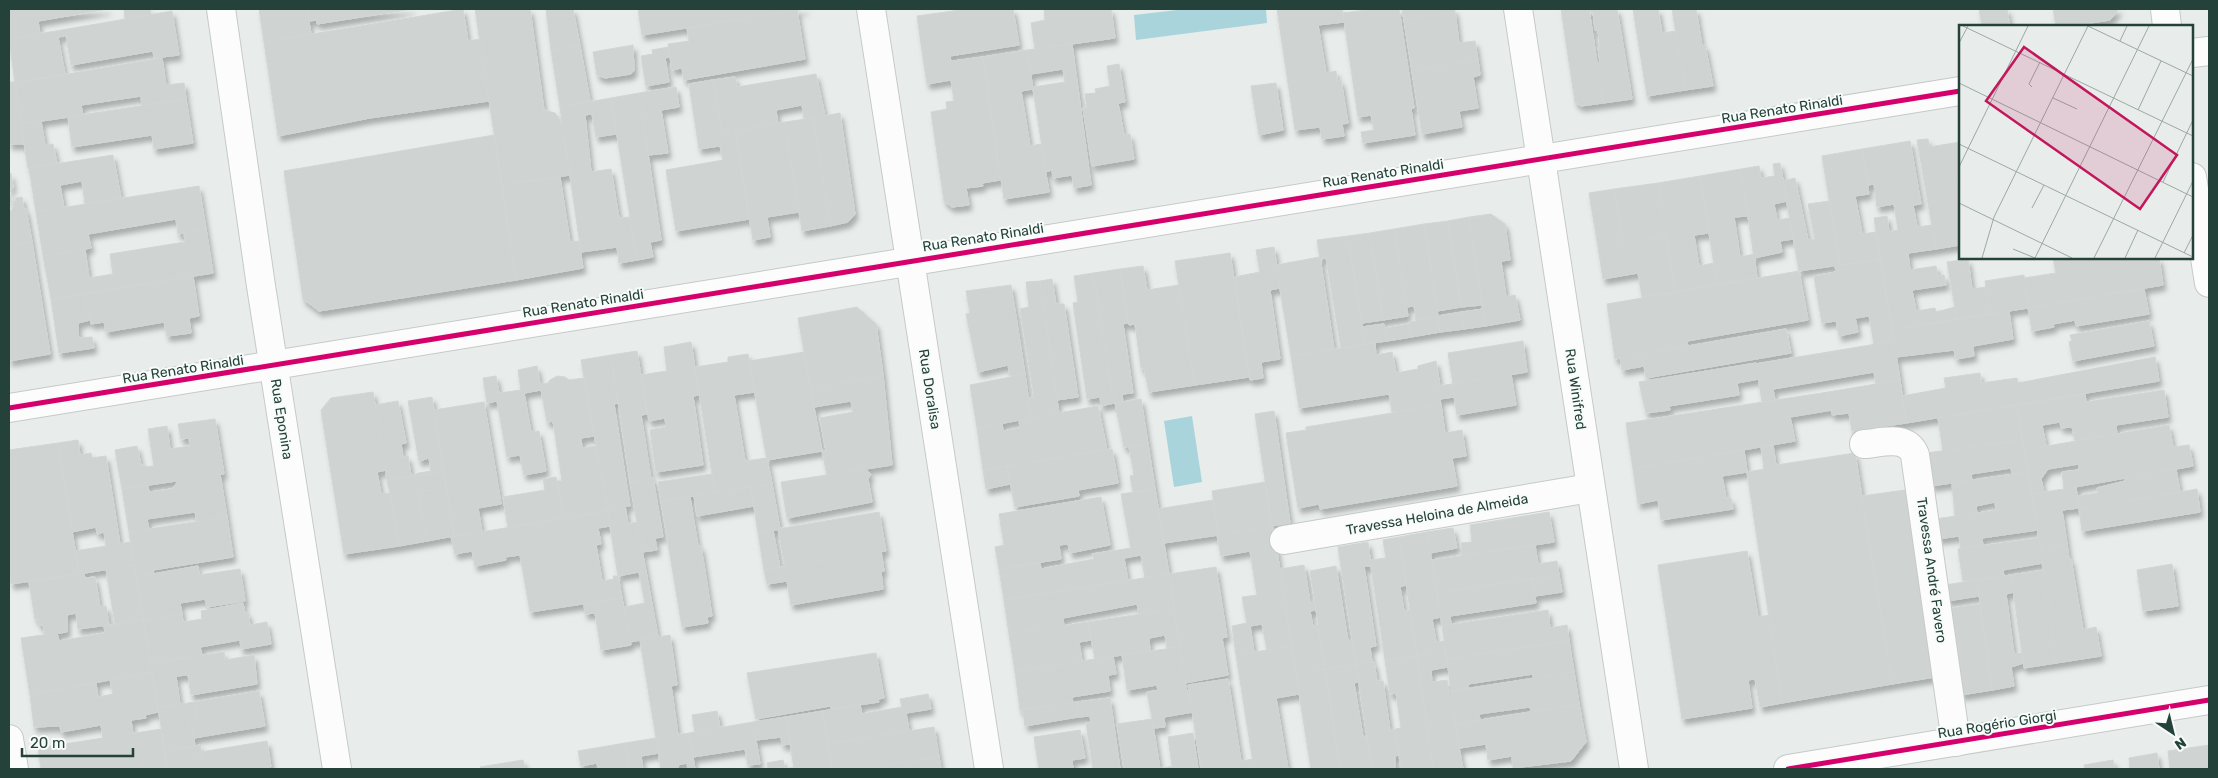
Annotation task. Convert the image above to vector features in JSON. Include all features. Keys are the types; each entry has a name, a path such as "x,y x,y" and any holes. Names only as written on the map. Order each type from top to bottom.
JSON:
{"street":[{"name":"Rua Eponina","path":"221,9 273,366 338,769"},
{"name":"Rua Doralisa","path":"871,9 989,769"},
{"name":"Rua Winifred","path":"1518,9 1634,769"},
{"path":"2165,9 2167,25"},
{"path":"2193,53 2209,51"},
{"name":"Rua Renato Rinaldi","path":"9,408 910,260 1959,91"},
{"path":"2193,183 2209,283"},
{"name":"Travessa André Favero","path":"1864,444 1896,441 1910,447 1916,455 1956,742"},
{"name":"Travessa Heloina de Almeida","path":"1284,540 1590,488"},
{"name":"Rua Rogério Giorgi","path":"1788,769 2209,700"},
{"path":"9,739 14,769"}],"water":[{"path":"1186,9 1266,9 1267,23 1136,40 1134,15"},
{"path":"1192,416 1202,482 1174,487 1164,421"}],"building":[{"path":"9,9 108,9 38,21 40,34 9,39"},
{"path":"124,9 150,9 151,14 125,19"},
{"path":"259,9 307,9 311,34 264,42"},
{"path":"307,9 412,9 317,24 317,20 309,21"},
{"path":"463,9 468,41 480,39 489,101 370,118 278,136 264,42"},
{"path":"475,9 530,9 544,110 555,113 560,120 570,175 502,185"},
{"path":"546,9 573,9 580,46 551,50"},
{"path":"638,9 806,9 642,35"},
{"path":"967,9 1013,9 1019,45 950,56 951,62 924,65 917,16"},
{"path":"1044,9 1111,9 1115,38 1035,49 1031,23 1045,20"},
{"path":"1277,9 1342,9 1344,22 1318,25 1326,73 1336,71 1337,81 1341,80 1348,123 1342,124 1344,136 1322,139 1320,127 1295,130"},
{"path":"1374,9 1399,9 1414,108 1411,109 1415,135 1363,143 1361,132 1374,130 1371,115 1358,117 1343,13"},
{"path":"1402,9 1454,9 1455,12 1404,20"},
{"path":"1561,9 1589,9 1603,103 1581,106 1575,102"},
{"path":"1589,9 1617,9 1632,99 1603,103 1596,64 1600,63 1598,30 1595,30 1593,12 1589,12"},
{"path":"1633,9 1658,9 1662,33 1676,31 1685,90 1647,96"},
{"path":"1672,9 1696,9 1702,46 1705,45 1713,86 1685,90"},
{"path":"1979,9 2007,9 2010,25 1982,25"},
{"path":"2053,9 2119,9 2110,20 2078,25 2056,25"},
{"path":"797,10 805,59 684,80 682,68 672,70 668,44 689,41 687,28"},
{"path":"172,11 179,55 154,58 153,51 71,65 66,35 58,37 65,74 15,83 9,39"},
{"path":"1455,12 1459,43 1475,41 1478,60 1412,71 1404,20"},
{"path":"1072,44 1091,185 1074,188 1072,175 1053,178 1052,170 1046,172 1033,89 1033,87 1065,82 1063,69 1031,74 1027,50"},
{"path":"633,45 634,71 631,74 605,78 597,75 593,52"},
{"path":"580,46 590,101 560,107 551,50"},
{"path":"668,47 670,57 665,58 669,82 646,86 641,56 653,54 652,50"},
{"path":"1027,50 1033,89 1021,91 1030,146 1041,144 1049,192 1004,199 983,57"},
{"path":"983,57 1000,180 982,183 983,186 966,188 969,205 952,207 944,201 931,112 947,109 946,102 954,101 951,80 927,84 924,65"},
{"path":"162,58 166,85 184,83 186,99 142,106 141,96 81,105 83,115 21,124 15,83"},
{"path":"1478,60 1480,75 1473,77 1478,108 1459,111 1462,127 1422,134 1412,71"},
{"path":"1119,64 1125,102 1118,103 1124,135 1130,134 1134,159 1092,166 1083,108 1087,108 1085,94 1096,93 1095,89 1110,86 1107,66"},
{"path":"816,74 825,116 804,119 802,105 776,110 778,124 722,134 713,80 735,77 737,87"},
{"path":"713,80 722,134 735,131 749,219 676,231 666,170 723,160 720,146 699,149 689,84"},
{"path":"9,82 15,82 24,144 9,144"},
{"path":"1276,83 1283,130 1259,135 1251,86"},
{"path":"676,87 679,107 661,110 668,153 648,155 639,93"},
{"path":"639,93 661,240 650,242 653,257 637,260 611,98"},
{"path":"611,98 616,134 596,137 592,114 585,115 591,172 611,169 619,218 630,217 637,260 619,263 617,247 581,252 560,107"},
{"path":"186,99 193,143 154,149 152,135 72,147 68,117"},
{"path":"840,113 855,214 848,222 830,226 813,118"},
{"path":"813,118 830,226 802,231 785,122"},
{"path":"41,121 45,145 53,144 57,163 28,168 21,124"},
{"path":"785,122 799,212 767,217 770,237 753,240 735,131"},
{"path":"494,135 516,280 319,311 303,299 284,171"},
{"path":"1928,139 1929,147 1959,142 1959,175 1957,176 1959,189 1959,245 1936,249 1917,140"},
{"path":"1910,141 1921,204 1913,205 1917,227 1932,225 1936,249 1880,257 1874,218 1887,216 1889,232 1898,230 1894,204 1877,207 1874,184 1868,185 1862,149"},
{"path":"1862,149 1869,194 1855,196 1862,234 1876,232 1880,260 1840,265 1822,156"},
{"path":"113,155 121,198 85,204 82,181 60,185 64,208 36,212 29,168"},
{"path":"1780,163 1787,201 1774,204 1777,220 1790,218 1793,239 1780,241 1782,252 1754,258 1741,169 1759,166 1761,178 1775,176 1773,164"},
{"path":"1741,169 1748,216 1734,217 1740,257 1754,254 1757,278 1717,284 1700,176"},
{"path":"11,173 13,188 9,189 9,174"},
{"path":"1700,176 1709,233 1694,235 1699,266 1714,263 1717,284 1675,292 1658,183"},
{"path":"560,177 570,242 579,241 583,268 516,280 502,185"},
{"path":"1795,178 1808,240 1815,239 1808,204 1829,201 1840,265 1799,271 1783,181"},
{"path":"1658,183 1667,237 1623,244 1614,189"},
{"path":"199,186 206,229 178,234 176,219 88,234 91,248 43,256 36,212"},
{"path":"1614,189 1623,244 1598,247 1589,193"},
{"path":"22,197 32,242 9,246 9,211 12,210 16,198"},
{"path":"1491,214 1505,224 1510,260 1501,261 1506,297 1515,295 1520,320 1485,326 1469,217"},
{"path":"1469,217 1482,305 1461,307 1448,221"},
{"path":"1448,221 1461,307 1437,311 1424,224"},
{"path":"1424,224 1438,316 1416,320 1414,306 1406,307 1394,229"},
{"path":"206,229 213,273 51,299 43,256 85,249 89,278 113,274 110,254 185,242 184,233"},
{"path":"1394,229 1408,316 1383,320 1370,233"},
{"path":"1370,233 1383,320 1362,323 1348,236"},
{"path":"1348,236 1365,344 1341,348 1326,258 1320,259 1317,240"},
{"path":"1667,237 1675,292 1642,297 1638,273 1603,279 1598,247"},
{"path":"32,242 50,354 9,361 9,246"},
{"path":"1274,247 1280,288 1270,290 1280,359 1261,362 1263,378 1250,380 1234,277 1260,272 1256,250"},
{"path":"1230,253 1249,377 1195,385 1175,261"},
{"path":"1908,253 1910,270 1936,266 1938,276 1944,275 1946,285 1912,290 1916,311 1935,308 1936,312 1955,307 1957,319 1892,330 1880,257"},
{"path":"1320,257 1334,349 1291,356 1276,265"},
{"path":"1968,259 1972,289 1986,287 1990,314 1957,319 1947,262"},
{"path":"2053,259 2159,259 2163,285 2028,308 2024,278 2056,273"},
{"path":"1880,260 1889,313 1822,323 1814,276 1836,272 1835,266"},
{"path":"1143,266 1147,290 1179,285 1195,385 1149,392 1144,368 1141,368 1135,324 1129,325 1120,269"},
{"path":"1120,269 1128,323 1123,324 1133,393 1122,394 1123,402 1114,403 1093,273"},
{"path":"1799,271 1808,320 1687,341 1688,346 1615,359 1607,304"},
{"path":"1093,273 1114,403 1101,406 1100,397 1087,399 1073,303 1078,302 1074,276"},
{"path":"2024,275 2028,308 1990,314 1985,281"},
{"path":"193,276 199,316 189,318 191,333 167,336 164,322 106,332 104,322 91,324 85,294"},
{"path":"1052,279 1056,304 1064,304 1078,397 1057,400 1040,281"},
{"path":"1040,281 1059,413 1031,418 1028,398 1034,397 1020,309 1029,307 1026,282"},
{"path":"1011,285 1025,374 1010,376 1008,365 978,372 966,314 970,313 966,291"},
{"path":"2144,289 2149,314 2076,326 2075,320 2053,324 2054,327 2032,331 2028,308"},
{"path":"85,294 90,320 78,323 78,333 79,338 92,337 94,348 59,353 51,299"},
{"path":"857,307 876,324 883,375 811,389 798,318"},
{"path":"1483,309 1485,326 1464,329 1462,312"},
{"path":"2009,311 2013,339 1973,346 1974,356 1956,359 1954,350 1896,357 1892,330"},
{"path":"1462,312 1464,329 1440,332 1438,316"},
{"path":"1889,313 1894,341 1874,345 1869,315"},
{"path":"1438,317 1440,332 1411,337 1409,322"},
{"path":"1855,317 1858,332 1839,336 1836,320"},
{"path":"2149,321 2154,346 2073,361 2069,342 2072,341 2070,335"},
{"path":"1384,324 1387,341 1365,344 1362,327"},
{"path":"1409,324 1411,337 1387,341 1385,328"},
{"path":"1786,329 1791,353 1646,378 1642,354"},
{"path":"1523,341 1527,372 1453,384 1448,353"},
{"path":"1894,341 1900,380 1876,384 1874,372 1773,389 1775,400 1762,402 1756,364"},
{"path":"691,342 699,395 693,396 703,465 656,472 650,430 666,427 665,418 649,421 641,375 667,371 664,347"},
{"path":"1375,343 1376,355 1392,352 1396,373 1418,369 1418,366 1436,361 1440,386 1299,408 1291,356"},
{"path":"637,351 647,414 641,415 651,479 630,482 611,355"},
{"path":"804,352 822,451 767,460 749,361"},
{"path":"748,354 755,392 734,395 745,461 767,458 772,484 715,493 695,367 728,362 728,357"},
{"path":"1642,354 1644,366 1622,370 1620,358"},
{"path":"611,355 618,403 614,404 630,506 607,508 581,360"},
{"path":"2155,357 2159,381 1906,423 1902,396 1946,388 1944,378 1980,373 1981,383 2017,378 2018,383"},
{"path":"1756,363 1759,379 1737,383 1739,395 1669,406 1670,410 1646,413 1639,382"},
{"path":"537,366 541,390 524,393 531,432 539,431 546,471 524,475 520,455 507,457 497,401 487,403 483,378 496,376 499,393 521,390 518,370"},
{"path":"1025,374 1031,418 977,428 970,385"},
{"path":"1511,374 1516,405 1457,415 1452,384"},
{"path":"883,375 892,465 827,475 822,451 826,451 820,418 853,412 851,401 814,407 811,389"},
{"path":"557,376 565,377 569,380 584,378 594,436 581,438 582,448 596,446 608,511 564,518 557,481 562,481 553,421 547,422 540,384 548,383"},
{"path":"1900,380 1906,423 1852,431 1849,413 1832,415 1828,392"},
{"path":"1452,384 1454,397 1440,399 1441,405 1392,412 1389,393"},
{"path":"2164,390 2168,417 2116,425 2117,434 2075,441 2072,427 2061,428 2060,422 2042,425 2046,446 2024,450 2017,405 2085,394 2086,402"},
{"path":"373,392 386,470 377,472 381,494 390,493 399,546 344,554 321,410 331,398"},
{"path":"1828,392 1832,410 1790,417 1795,441 1633,469 1626,423"},
{"path":"432,397 444,471 419,476 419,473 431,471 429,458 419,461 408,401"},
{"path":"1141,399 1148,444 1124,447 1115,403"},
{"path":"398,401 406,443 401,444 403,457 408,456 411,475 416,474 416,476 387,480 375,405"},
{"path":"484,402 501,504 478,508 482,532 454,536 434,410"},
{"path":"1441,405 1445,433 1462,430 1466,456 1452,458 1457,486 1320,509 1319,504 1298,508 1286,433 1306,430 1306,427"},
{"path":"2017,405 2022,440 1943,451 1938,418"},
{"path":"1098,406 1107,450 983,470 977,428 1002,423 1003,431 1020,428 1019,420"},
{"path":"1274,411 1290,523 1272,526 1255,414"},
{"path":"215,419 224,474 122,489 115,450 137,446 141,465 145,465 145,467 154,466 148,429 167,426 170,449 190,446 189,438 181,439 178,424"},
{"path":"2169,425 2173,447 2189,445 2193,466 2064,489 2062,472 2079,470 2079,464 2048,469 2041,479 2044,492 2032,494 2024,450"},
{"path":"78,440 80,455 91,453 92,458 106,456 120,544 130,542 134,565 79,574 75,551 106,546 104,532 97,534 96,527 72,532 58,443"},
{"path":"2022,440 2028,472 2012,474 2011,468 1971,474 1972,480 1931,486 1926,453"},
{"path":"58,443 79,574 11,584 9,568 9,450"},
{"path":"1148,444 1155,489 1133,492 1130,476 1134,475 1129,447"},
{"path":"1773,445 1776,465 1855,453 1892,684 1782,703 1747,472 1764,469 1761,447"},
{"path":"1112,449 1118,483 1078,490 1079,496 1015,507 1007,466"},
{"path":"1744,450 1747,472 1722,476 1726,498 1731,498 1733,509 1661,520 1658,500 1638,504 1633,469"},
{"path":"1007,466 1010,484 986,489 983,470"},
{"path":"865,469 871,474 868,479 872,502 787,518 781,482"},
{"path":"2176,469 2180,492 2079,509 2077,496 2098,493 2097,488 2125,481 2124,478"},
{"path":"444,471 446,488 391,497 387,480 416,476 419,473 419,476"},
{"path":"2028,472 2033,505 1996,511 1995,502 1976,506 1977,513 1955,517 1952,483"},
{"path":"220,474 227,517 197,522 195,512 147,519 149,529 129,532 122,489 148,486 149,492 172,489 179,480"},
{"path":"712,474 715,493 661,501 658,482"},
{"path":"556,477 564,518 508,528 503,497 545,490 543,479"},
{"path":"653,478 663,537 655,538 657,550 642,552 630,482"},
{"path":"1265,482 1272,526 1219,535 1212,491"},
{"path":"772,484 780,529 758,533 751,487"},
{"path":"751,487 754,506 697,516 694,496"},
{"path":"2076,487 2079,508 2062,510 2067,544 2040,548 2032,494"},
{"path":"446,488 454,536 427,541 418,492"},
{"path":"1155,489 1164,543 1131,549 1121,494"},
{"path":"2197,489 2200,512 2082,531 2079,509"},
{"path":"1905,490 1935,677 1892,684 1862,496"},
{"path":"418,492 427,541 399,546 391,497"},
{"path":"690,497 698,546 701,546 712,616 707,617 708,623 682,627 661,501"},
{"path":"1101,497 1110,545 1070,553 1068,544 1059,545 1061,559 999,569 995,547 1004,545 999,514"},
{"path":"1213,500 1219,535 1164,543 1158,509"},
{"path":"625,505 628,524 637,522 658,637 630,642 624,607 645,603 639,572 618,576 607,508"},
{"path":"2033,505 2038,530 1982,538 1983,545 1961,549 1959,536 1938,539 1935,519"},
{"path":"608,511 610,526 598,528 601,544 596,545 602,581 614,579 613,576 618,576 622,598 530,612 520,555 505,557 506,560 475,566 472,551 455,554 451,537"},
{"path":"879,512 886,551 785,567 778,529"},
{"path":"1549,512 1554,542 1462,556 1461,543 1472,542 1470,525"},
{"path":"227,517 233,557 153,570 154,574 136,577 129,532"},
{"path":"1273,526 1292,646 1267,650 1262,624 1250,626 1254,652 1236,655 1232,626 1247,623 1242,597 1257,595 1250,551 1221,556 1217,535"},
{"path":"1453,528 1457,548 1430,553 1427,532"},
{"path":"773,530 780,568 764,570 758,533"},
{"path":"1427,532 1441,617 1432,619 1436,642 1444,641 1445,651 1417,656 1399,537"},
{"path":"1399,537 1406,585 1400,587 1404,611 1410,610 1417,656 1385,660 1370,560 1386,558 1383,540"},
{"path":"2039,538 2043,563 2003,570 2004,576 1963,581 1958,549"},
{"path":"1368,542 1371,566 1364,566 1376,646 1370,647 1372,662 1356,665 1338,547"},
{"path":"1164,543 1169,574 1145,578 1141,555 1124,558 1128,581 1004,600 999,569 1040,563 1041,569 1094,559 1092,554"},
{"path":"2067,544 2083,630 2096,627 2101,656 2056,663 2040,548"},
{"path":"1535,545 1538,564 1557,561 1559,575 1437,593 1432,560"},
{"path":"881,551 884,571 881,572 883,589 791,605 787,581 767,584 764,570"},
{"path":"1747,551 1758,617 1769,615 1782,703 1760,707 1755,679 1748,680 1752,708 1682,719 1658,565"},
{"path":"2172,564 2178,606 2143,611 2137,570"},
{"path":"134,565 143,620 115,624 106,569"},
{"path":"1304,565 1310,602 1315,601 1316,610 1310,611 1313,626 1318,625 1325,669 1296,674 1280,569"},
{"path":"198,566 199,575 240,569 245,601 207,607 205,599 180,603 182,614 143,620 136,577"},
{"path":"1336,566 1348,641 1352,640 1356,665 1325,669 1310,571"},
{"path":"1216,567 1227,637 1222,638 1228,675 1185,683 1169,574"},
{"path":"2044,570 2056,663 2024,668 2011,575"},
{"path":"84,573 85,578 95,577 100,607 106,606 109,625 78,629 76,613 67,615 67,632 45,635 43,625 39,625 38,619 35,619 29,582"},
{"path":"1169,574 1174,609 1139,614 1137,604 1063,618 1064,626 1009,634 1004,600"},
{"path":"1559,575 1562,592 1535,596 1532,579"},
{"path":"2011,575 2014,592 2006,594 2014,654 2022,653 2024,663 2011,667 2014,686 1992,690 1977,580"},
{"path":"1532,579 1536,603 1450,616 1451,624 1442,626 1437,593"},
{"path":"1977,580 1979,596 1947,601 1945,585"},
{"path":"622,598 631,645 601,650 595,613 585,614 584,604"},
{"path":"243,603 245,613 248,613 250,625 267,622 271,644 241,649 240,640 200,647 202,655 150,663 143,620 182,614 183,622 202,619 201,611"},
{"path":"1980,604 1992,690 1961,695 1955,657 1959,657 1952,608"},
{"path":"1174,609 1180,647 1167,648 1165,635 1149,638 1150,651 1095,659 1088,622"},
{"path":"1548,610 1550,628 1567,625 1569,641 1447,659 1442,626"},
{"path":"143,620 152,672 30,695 21,638 57,633 59,641 105,633 104,626"},
{"path":"1088,622 1091,640 1079,642 1082,661 1015,672 1009,634"},
{"path":"670,635 677,685 648,689 640,640"},
{"path":"1569,641 1574,672 1533,679 1533,674 1468,684 1469,689 1451,691 1447,659"},
{"path":"1292,646 1299,694 1276,698 1288,769 1254,769 1236,655"},
{"path":"1180,647 1186,687 1158,691 1157,685 1127,690 1122,655"},
{"path":"1445,651 1448,667 1431,670 1432,682 1447,680 1463,769 1433,769 1417,656"},
{"path":"224,652 225,660 254,655 257,684 191,695 188,675 176,676 180,704 158,708 150,663"},
{"path":"876,653 884,698 878,699 879,702 831,709 830,706 756,719 747,673"},
{"path":"1113,656 1116,674 1108,675 1110,691 1072,697 1073,703 1020,710 1015,672"},
{"path":"1417,656 1433,769 1401,769 1395,729 1401,728 1396,693 1390,694 1385,660"},
{"path":"1374,662 1377,681 1383,681 1390,730 1395,729 1399,755 1395,756 1395,769 1372,769 1356,665"},
{"path":"1356,665 1359,682 1354,683 1363,737 1366,736 1372,768 1340,769 1325,669"},
{"path":"1325,669 1340,769 1311,769 1296,674"},
{"path":"152,672 158,712 145,715 146,718 131,720 133,734 103,738 101,725 61,732 60,726 34,727 30,695 96,683 98,697 113,694 110,680"},
{"path":"1574,672 1579,704 1531,712 1530,707 1479,714 1480,720 1456,724 1451,691"},
{"path":"1228,679 1241,761 1253,759 1254,769 1201,769 1188,685"},
{"path":"671,685 678,735 656,738 648,689"},
{"path":"1186,687 1193,712 1164,717 1165,727 1154,728 1147,692"},
{"path":"259,691 265,726 194,738 191,718 197,717 194,702"},
{"path":"928,694 931,709 906,713 909,731 828,744 823,711 860,705 862,714 902,707 900,699"},
{"path":"1110,698 1120,769 1093,769 1086,723 1091,723 1090,716 1078,717 1077,702"},
{"path":"194,702 197,717 191,718 195,746 165,751 158,708"},
{"path":"1077,702 1078,717 1025,726 1023,710"},
{"path":"1579,704 1586,742 1571,761 1513,768 1512,756 1488,760 1486,744 1460,748 1456,724"},
{"path":"717,711 720,728 695,732 692,715"},
{"path":"823,711 832,769 794,769 786,717"},
{"path":"786,717 790,744 782,745 781,737 756,740 753,722"},
{"path":"1152,719 1160,769 1124,769 1117,724"},
{"path":"753,722 760,764 748,765 745,749 693,757 689,733"},
{"path":"934,727 939,757 862,769 832,769 828,744"},
{"path":"161,729 167,769 41,769 38,748"},
{"path":"1080,730 1085,758 1072,760 1073,769 1039,769 1034,737"},
{"path":"689,733 695,769 688,769 687,763 678,765 678,769 661,769 656,738"},
{"path":"1193,733 1198,769 1160,769 1172,766 1168,737"},
{"path":"656,738 659,753 641,756 643,769 629,769 625,743"},
{"path":"267,741 271,767 255,769 193,769 191,759 202,757 201,752"},
{"path":"625,743 629,769 598,769 597,763 581,766 578,751"},
{"path":"200,745 202,757 191,759 193,769 167,769 165,751"},
{"path":"2209,745 2209,769 2170,769 2168,751"},
{"path":"2157,753 2159,769 2130,769 2129,758"},
{"path":"939,757 941,769 862,769"},
{"path":"523,760 525,769 481,769 480,767"},
{"path":"783,760 785,769 768,769 767,763"},
{"path":"2113,760 2115,769 2085,769 2084,765"}],"cycle path":[{"path":"9,408 1959,91"},
{"path":"1788,769 2209,700"}]}
